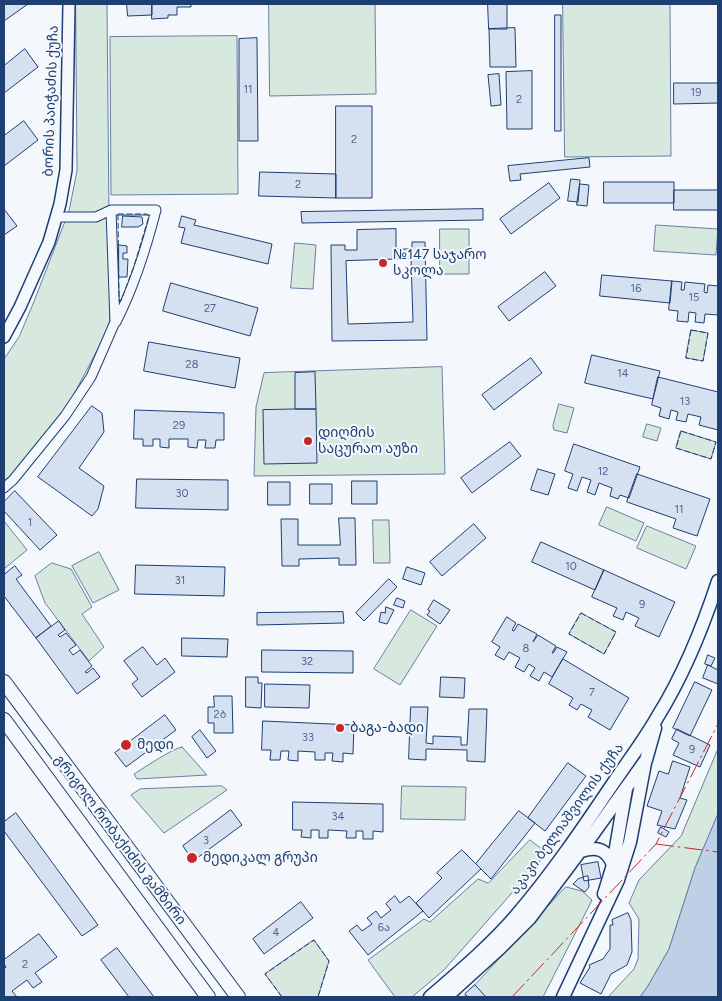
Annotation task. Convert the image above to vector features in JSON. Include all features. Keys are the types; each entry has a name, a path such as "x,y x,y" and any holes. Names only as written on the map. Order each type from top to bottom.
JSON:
{"main road":[{"name":"აკაკი ბელიაშვილის ქუჩა","path":"430,997 515,917 561,858 627,763 659,716 685,666 711,604 718,581"},
{"name":"გრიგოლ რობაქიძის გამზირი","path":"4,682 238,997"},
{"name":"აკაკი ბელიაშვილის ქუჩა","path":"446,997 530,918 581,851 646,760 659,716"},
{"name":"გრიგოლ რობაქიძის გამზირი","path":"4,720 208,997"},
{"path":"562,997 604,913 618,880 630,842 646,760"},
{"path":"553,997 602,901 613,865 627,786 627,763"},
{"path":"581,851 594,848 601,849 610,857 613,865"}],"street":[{"name":"ბორის პაიჭაძის ქუჩა","path":"4,337 20,307 49,242 66,170 69,4"},
{"path":"111,210 116,322"},
{"path":"4,488 13,480 65,416 91,376 126,303 147,245 156,210 111,210 96,216 56,217"}],"shaded area":[{"path":"76,4 107,4 110,326 64,413 4,481 4,359 19,337 33,304 69,211 77,171"},
{"path":"269,4 375,4 376,94 270,96"},
{"path":"563,4 670,4 671,156 565,157"},
{"path":"237,36 238,194 111,195 110,37"},
{"path":"656,225 718,229 716,255 654,251"},
{"path":"440,229 469,229 469,274 440,274"},
{"path":"295,243 316,245 313,289 291,288"},
{"path":"691,330 708,333 703,361 686,358"},
{"path":"442,367 445,474 254,476 256,407 264,373"},
{"path":"559,404 574,408 567,433 554,430 553,426"},
{"path":"647,424 661,428 657,441 643,437"},
{"path":"681,431 716,442 711,459 676,448"},
{"path":"607,507 644,523 636,541 599,525"},
{"path":"373,520 389,520 390,563 374,563"},
{"path":"4,521 27,550 4,569"},
{"path":"647,526 696,546 686,569 637,548"},
{"path":"99,552 119,590 93,603 72,566"},
{"path":"52,563 71,569 92,607 82,614 104,647 89,661 45,603 35,576"},
{"path":"411,610 437,626 400,685 374,669"},
{"path":"581,613 616,632 604,654 569,634"},
{"path":"182,747 207,775 137,779 134,774 165,754"},
{"path":"718,749 718,814 695,868 669,949 640,997 608,997 634,969 638,959 639,919 629,903 639,880 681,836"},
{"path":"222,786 227,790 164,833 131,795 140,789"},
{"path":"402,786 466,787 465,820 401,819"},
{"path":"530,840 547,853 444,970 412,997 395,997 368,960 424,919 430,922 478,879 488,883"},
{"path":"566,887 582,891 592,900 543,997 464,997"},
{"path":"314,940 329,961 318,997 282,997 265,974"}],"water":[{"path":"718,814 718,997 640,997 669,949 695,868"}],"building":[{"path":"4,4 28,4 4,21"},
{"path":"127,4 152,4 152,15 128,16"},
{"path":"152,4 191,4 191,7 177,7 177,15 168,15 168,18 152,19"},
{"path":"488,4 507,4 507,29 489,29"},
{"path":"555,15 561,15 561,131 555,131"},
{"path":"515,28 516,67 490,67 489,29"},
{"path":"257,38 258,141 239,141 239,39"},
{"path":"25,49 38,67 4,93 4,66"},
{"path":"532,71 532,129 507,129 506,72"},
{"path":"499,74 501,105 491,106 488,75"},
{"path":"674,83 718,83 718,103 674,104"},
{"path":"336,106 372,106 372,198 336,198"},
{"path":"24,121 38,140 4,166 4,136"},
{"path":"589,158 590,167 520,174 521,180 510,181 508,166"},
{"path":"260,172 336,174 336,198 259,196"},
{"path":"571,179 580,180 578,202 568,201"},
{"path":"604,182 674,182 674,203 604,203"},
{"path":"549,183 560,198 511,234 500,219"},
{"path":"580,184 589,185 587,206 577,205"},
{"path":"674,190 718,190 718,210 674,210"},
{"path":"4,209 17,226 4,235"},
{"path":"483,209 483,220 302,223 301,212"},
{"path":"123,216 142,217 143,224 138,227 122,227"},
{"path":"182,216 196,220 194,225 272,244 268,264 181,243 185,228 179,227"},
{"path":"396,229 396,249 412,249 412,242 425,242 427,340 332,341 331,245 345,245 345,250 357,250 357,230","holes":["411,259 413,322 348,324 346,261"]},
{"path":"119,245 127,246 127,253 123,253 123,259 128,259 127,277 119,277"},
{"path":"545,272 556,286 509,321 498,307"},
{"path":"602,275 672,281 670,303 600,296"},
{"path":"672,281 682,282 681,290 684,290 685,282 705,284 704,292 707,293 708,285 718,286 718,315 705,314 704,323 695,322 696,313 689,312 688,322 677,321 678,311 669,310"},
{"path":"171,283 258,308 250,336 163,311"},
{"path":"149,342 240,358 235,388 144,371"},
{"path":"592,355 660,371 653,399 585,383"},
{"path":"531,358 542,373 494,410 482,395"},
{"path":"315,372 316,409 295,409 295,373"},
{"path":"658,377 718,392 718,430 699,425 701,417 688,414 686,422 676,420 678,412 671,410 669,419 659,416 661,408 652,405"},
{"path":"92,406 102,413 104,432 79,468 104,486 98,509 92,516 38,477"},
{"path":"316,409 317,463 264,464 263,410"},
{"path":"135,410 224,413 224,440 216,440 215,448 205,448 206,440 198,440 197,448 188,447 188,439 169,439 169,448 160,447 160,439 153,439 153,446 143,446 143,439 134,439"},
{"path":"510,442 521,456 472,493 461,478"},
{"path":"574,444 640,467 629,498 620,495 618,499 610,496 612,488 599,483 595,495 587,492 591,480 582,477 577,491 568,488 573,474 565,471"},
{"path":"538,469 555,474 548,495 531,490"},
{"path":"637,474 710,499 697,536 673,528 676,519 627,502"},
{"path":"137,479 228,480 228,510 136,508"},
{"path":"352,481 377,481 377,504 352,504"},
{"path":"268,482 290,482 290,505 268,505"},
{"path":"310,484 332,484 332,504 310,504"},
{"path":"15,491 57,535 40,550 4,511 4,502"},
{"path":"339,518 355,518 356,565 339,565 339,558 299,559 299,566 282,566 281,519 298,519 298,545 340,545"},
{"path":"474,524 486,538 442,576 430,562"},
{"path":"541,542 604,570 595,590 532,562"},
{"path":"136,565 225,567 224,596 135,594"},
{"path":"15,566 22,575 16,579 51,626 36,638 4,596 4,575"},
{"path":"407,567 425,573 421,585 403,579"},
{"path":"604,570 675,602 659,637 635,626 639,618 626,612 623,620 613,616 617,608 592,597"},
{"path":"389,579 397,587 364,621 356,613"},
{"path":"397,598 405,601 403,608 394,605"},
{"path":"434,600 450,610 440,624 427,615"},
{"path":"386,607 394,610 387,624 379,622 381,612 385,613"},
{"path":"343,612 344,623 257,625 257,613"},
{"path":"507,617 516,623 512,630 514,631 518,624 537,634 533,642 538,635 556,646 552,653 557,647 567,652 552,677 544,672 539,681 530,676 535,668 529,664 524,672 515,667 520,658 509,652 504,660 495,655 500,647 492,642"},
{"path":"59,621 65,630 58,635 60,637 66,633 76,645 69,650 73,655 80,650 92,666 85,672 87,673 93,668 100,677 77,694 36,638"},
{"path":"182,638 228,639 227,657 182,656"},
{"path":"143,647 157,665 165,658 175,672 142,697 132,684 138,679 124,661"},
{"path":"262,650 353,651 353,673 262,672"},
{"path":"708,655 715,658 711,666 705,664"},
{"path":"563,659 629,698 610,730 588,717 592,710 581,704 577,710 569,705 573,698 549,684"},
{"path":"708,665 718,670 718,684 703,678"},
{"path":"246,677 258,677 258,683 262,683 261,708 246,707"},
{"path":"441,677 465,678 464,698 440,697"},
{"path":"695,682 712,690 690,736 673,728"},
{"path":"265,684 310,685 309,708 265,707"},
{"path":"214,696 232,696 233,733 214,733 214,723 208,723 208,707 214,707"},
{"path":"411,707 428,707 426,743 433,744 433,736 461,737 461,745 467,745 469,709 487,709 485,762 467,761 467,750 426,749 426,760 409,759"},
{"path":"165,715 176,730 126,767 115,753"},
{"path":"263,721 354,725 353,754 343,753 343,762 332,761 333,753 325,753 325,760 315,760 315,752 298,751 298,761 288,760 289,751 281,751 280,760 270,760 271,750 262,750"},
{"path":"677,729 710,745 700,767 673,755 679,743 672,739"},
{"path":"200,730 216,751 207,758 192,737"},
{"path":"673,761 690,767 680,798 687,800 675,829 657,825 662,811 647,806 659,771 668,774"},
{"path":"568,763 586,776 545,831 528,818"},
{"path":"293,802 383,804 383,832 373,831 373,839 363,839 363,831 356,831 356,838 346,838 347,831 328,830 328,838 319,838 319,830 311,830 311,838 301,837 302,830 293,830"},
{"path":"231,810 242,825 193,861 183,846"},
{"path":"519,811 535,823 491,879 476,864"},
{"path":"16,813 98,925 82,936 4,831 4,822"},
{"path":"661,827 669,832 666,837 658,833"},
{"path":"462,850 481,869 429,918 416,903 442,878 437,873"},
{"path":"598,862 601,878 584,881 581,865"},
{"path":"588,876 589,887 585,892 573,884 578,879"},
{"path":"395,896 400,903 409,896 423,911 368,955 349,931 357,925 362,931 372,924 367,918 376,911 381,918 391,910 386,904"},
{"path":"301,902 313,918 264,954 253,939"},
{"path":"628,913 631,920 632,952 627,965 611,974 601,994 580,983 590,967 589,965 603,959 610,949 610,925 613,925 612,920"},
{"path":"39,934 57,957 35,973 42,982 33,988 27,980 12,991 17,997 5,997 4,969 6,967 4,960"},
{"path":"117,948 154,997 129,997 101,960"},
{"path":"475,985 486,997 468,997 465,994"}],"fence":[{"path":"118,214 147,214 149,216 121,301 119,301 118,214"},
{"path":"691,330 708,333 703,361 686,358 691,330"},
{"path":"681,431 716,442 711,459 676,448 681,431"},
{"path":"581,613 616,632 604,654 569,634 581,613"},
{"path":"282,997 265,974 314,940 329,961 318,997"}],"power":[{"path":"512,997 656,844 718,724"},
{"path":"656,844 718,852"}],"place":[{"name":"№147 საჯარო სკოლა","path":"383,263"},
{"name":"დიღმის საცურაო აუზი","path":"308,441"},
{"name":"ბაგა-ბადი","path":"340,728"},
{"name":"მედი","path":"126,745"},
{"name":"მედიკალ გრუპი","path":"192,858"}]}
